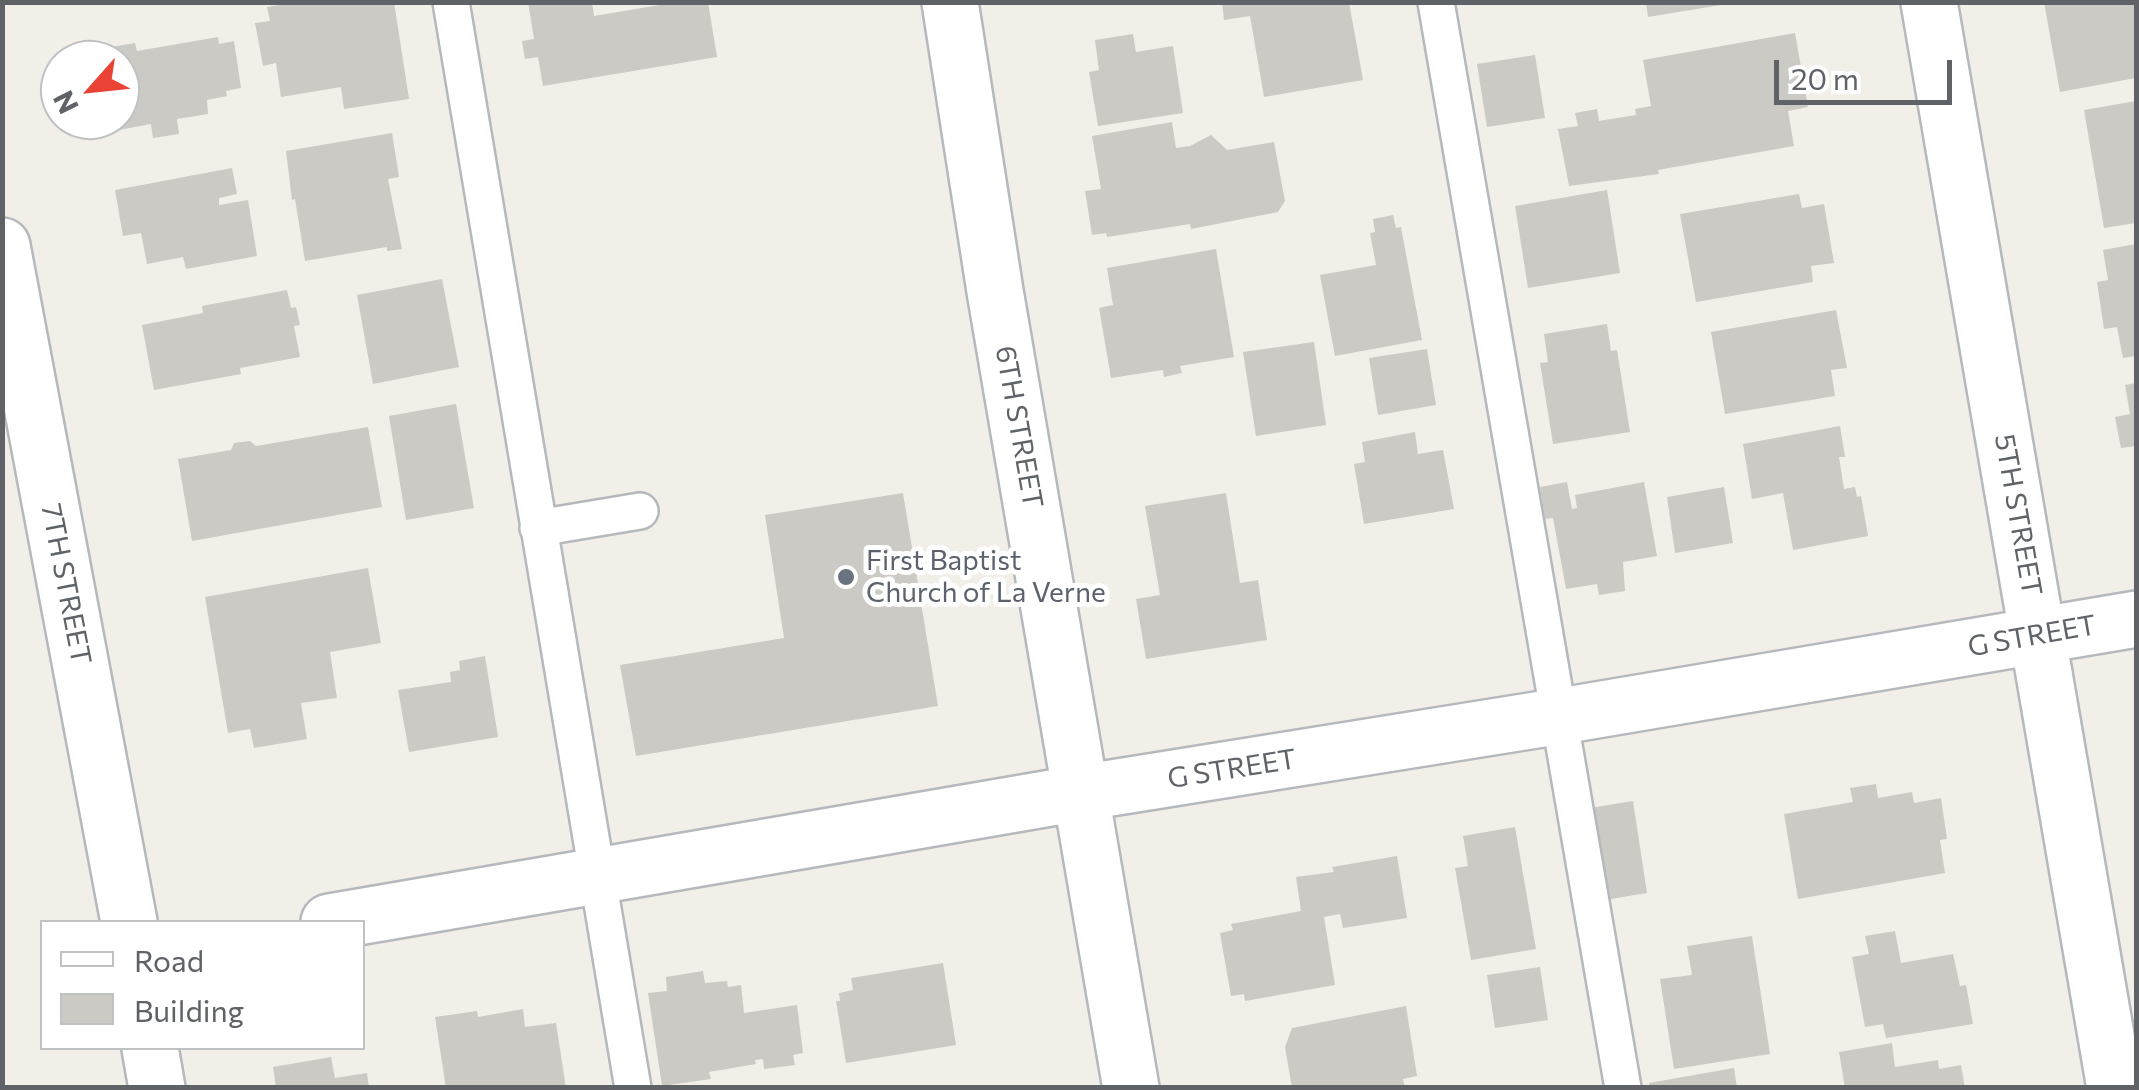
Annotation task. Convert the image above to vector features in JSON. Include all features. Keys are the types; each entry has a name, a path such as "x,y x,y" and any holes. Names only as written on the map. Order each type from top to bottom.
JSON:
{"street":[{"name":"6TH STREET","path":"950,2 995,291 1131,1088"},
{"name":"5TH STREET","path":"1929,2 2115,1088"},
{"name":"7TH STREET","path":"2,246 129,920"},
{"name":"G STREET","path":"341,920 2136,618"},
{"path":"150,1050 157,1088"}],"lane":[{"path":"451,2 633,1088"},
{"path":"1436,2 1562,716 1623,1088"},
{"path":"538,528 640,512"}],"building":[{"path":"297,2 394,2 409,99 344,109 341,87 281,97 276,63 263,66 255,23 270,21 267,7"},
{"path":"528,2 592,2 594,16 677,2 708,2 717,57 543,86 538,57 525,59 522,41 534,39"},
{"path":"1222,2 1349,2 1363,80 1264,97 1250,16 1224,20"},
{"path":"1646,2 1721,2 1721,5 1648,17"},
{"path":"2044,2 2136,2 2136,78 2060,92"},
{"path":"1795,33 1808,107 1788,111 1794,146 1658,170 1659,174 1569,186 1558,129 1578,126 1575,113 1597,109 1599,121 1636,115 1635,109 1651,106 1643,60"},
{"path":"1133,34 1136,52 1173,46 1183,113 1098,126 1089,72 1099,70 1095,40"},
{"path":"218,37 219,44 234,41 241,88 207,100 208,114 177,119 179,134 153,138 151,124 140,126 140,50"},
{"path":"1535,55 1545,118 1487,127 1477,64"},
{"path":"2136,101 2136,223 2104,228 2084,110"},
{"path":"1172,122 1176,148 1211,135 1227,150 1274,142 1285,201 1278,212 1191,229 1190,224 1107,237 1106,233 1092,235 1085,191 1101,189 1092,136"},
{"path":"392,133 399,177 388,179 402,249 387,251 387,247 305,261 286,151"},
{"path":"232,168 237,194 219,198 219,205 248,200 257,256 186,269 183,257 147,264 141,233 123,236 115,190"},
{"path":"1607,190 1620,273 1528,288 1515,206"},
{"path":"1799,194 1802,208 1824,204 1834,263 1811,266 1813,282 1696,302 1680,214"},
{"path":"1393,215 1396,228 1401,227 1422,340 1335,356 1320,275 1376,265 1370,233 1375,232 1373,219"},
{"path":"2136,244 2136,356 2123,358 2117,327 2104,329 2097,282 2108,280 2103,250"},
{"path":"1216,249 1234,357 1180,366 1182,373 1164,377 1163,370 1111,378 1099,308 1113,305 1107,268"},
{"path":"442,279 459,367 373,384 357,295"},
{"path":"287,290 300,325 294,326 300,357 240,368 241,374 154,390 142,325 203,313 202,306"},
{"path":"1836,310 1847,368 1831,370 1835,396 1725,414 1711,332"},
{"path":"1607,324 1611,351 1617,350 1630,432 1553,444 1540,363 1548,362 1544,334"},
{"path":"1314,342 1326,425 1256,436 1243,352"},
{"path":"1427,349 1436,405 1378,415 1369,358"},
{"path":"2136,383 2136,446 2121,448 2115,417 2130,414 2125,385"},
{"path":"456,404 474,508 406,520 389,416"},
{"path":"1840,426 1845,457 1839,457 1844,489 1855,487 1857,497 1861,496 1868,536 1793,550 1783,493 1752,499 1743,444"},
{"path":"368,427 382,507 192,541 178,459 231,450 234,443 250,441 256,446"},
{"path":"1415,432 1418,454 1443,450 1454,509 1364,524 1354,464 1365,462 1362,442"},
{"path":"1567,482 1572,509 1577,508 1575,495 1644,482 1657,556 1623,562 1625,591 1599,595 1597,584 1566,589 1553,518 1545,519 1540,487"},
{"path":"1724,487 1733,543 1675,553 1667,497"},
{"name":"First Baptist Church of La Verne","path":"903,493 938,706 636,756 620,665 784,638 765,515"},
{"path":"1226,493 1240,583 1258,580 1267,640 1146,659 1136,599 1160,595 1145,506"},
{"path":"368,568 381,643 330,652 337,698 301,703 307,739 254,748 250,729 228,733 205,597"},
{"path":"485,656 498,737 409,752 398,690 451,682 450,672 460,670 459,661"},
{"path":"1876,784 1878,798 1912,792 1914,803 1941,798 1947,839 1940,840 1945,873 1798,899 1784,814 1853,802 1850,788"},
{"path":"1633,801 1647,893 1605,900 1590,808"},
{"path":"1515,827 1536,949 1471,960 1455,868 1468,866 1463,836"},
{"path":"1397,856 1407,918 1343,928 1340,914 1324,917 1335,985 1245,1001 1244,994 1231,996 1220,933 1233,930 1231,924 1301,911 1296,877"},
{"path":"1895,931 1901,963 1953,954 1960,986 1966,985 1973,1024 1886,1038 1883,1024 1865,1027 1852,957 1869,954 1865,936"},
{"path":"1752,936 1770,1054 1674,1069 1660,979 1692,975 1687,946"},
{"path":"943,963 956,1045 846,1063 836,1001 840,1001 839,993 853,990 851,978"},
{"path":"1540,967 1548,1020 1495,1028 1487,975"},
{"path":"703,971 705,983 727,981 728,987 741,985 744,1013 797,1005 803,1053 793,1055 795,1065 764,1069 763,1059 755,1060 756,1064 709,1072 711,1079 662,1086 648,993 667,991 666,977"},
{"path":"1406,1006 1417,1076 1403,1079 1405,1088 1292,1088 1285,1047 1292,1028"},
{"path":"523,1009 525,1027 556,1023 566,1088 446,1088 435,1017 477,1011 478,1017"},
{"path":"1892,1043 1895,1067 1938,1060 1939,1069 1961,1065 1965,1088 1845,1088 1839,1052"},
{"path":"331,1057 335,1078 367,1073 369,1088 276,1088 273,1067"},
{"path":"1734,1068 1737,1088 1650,1088 1649,1083"}],"place":[{"name":"First Baptist Church of La Verne","path":"846,577"}]}
